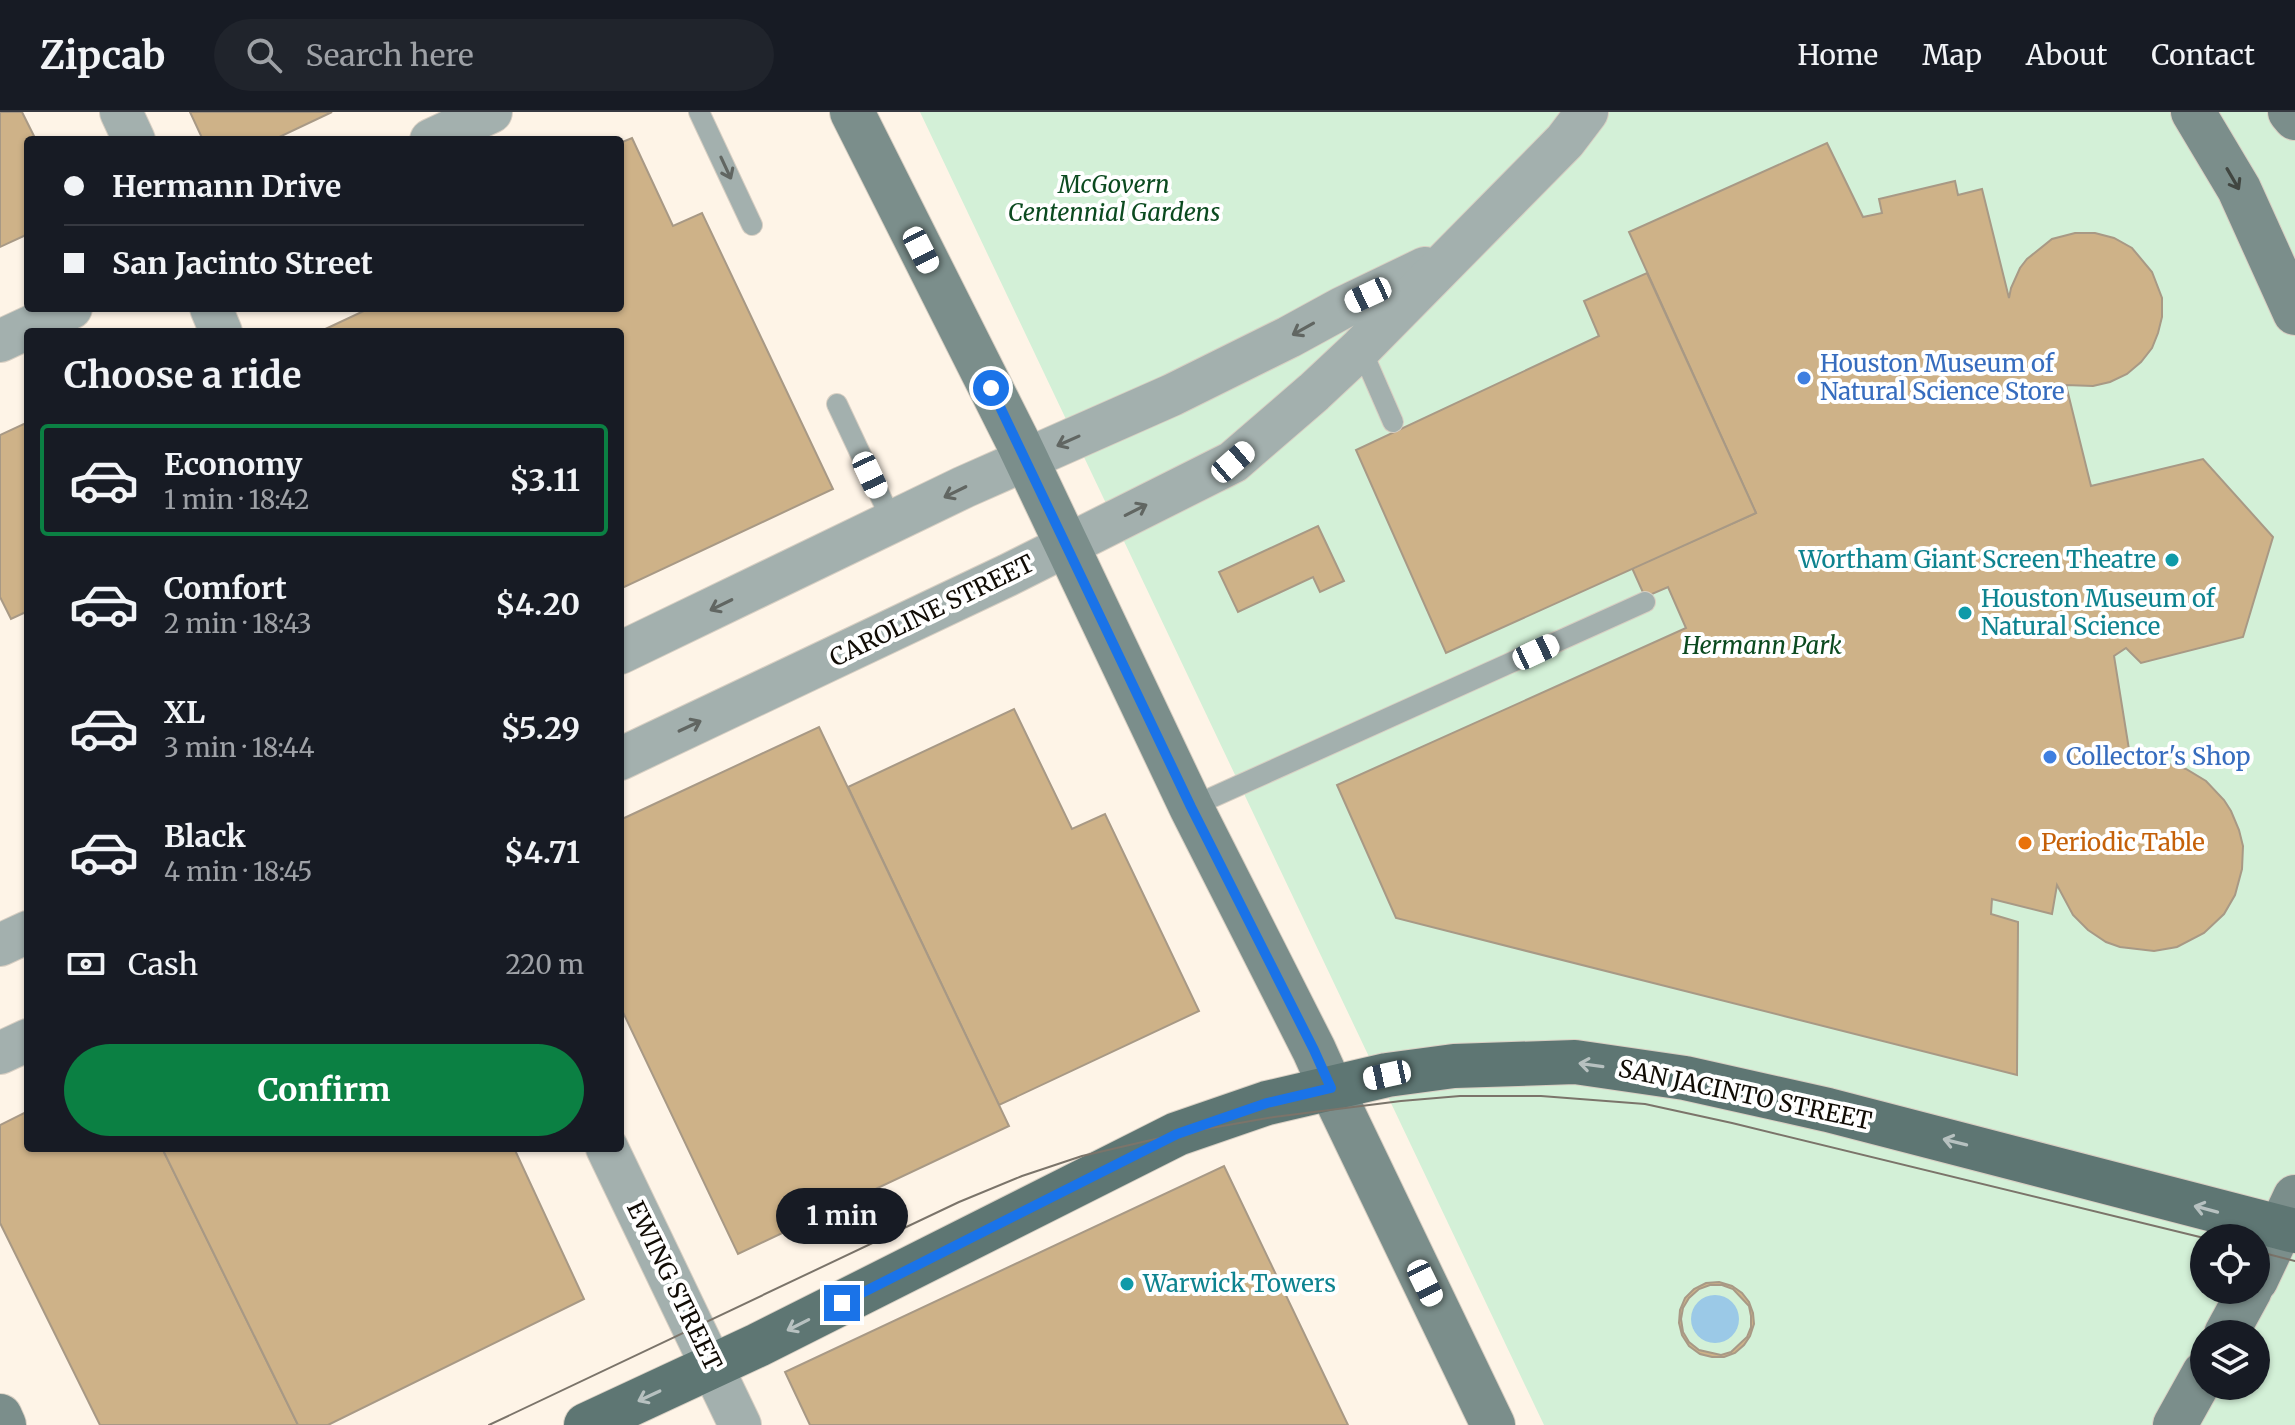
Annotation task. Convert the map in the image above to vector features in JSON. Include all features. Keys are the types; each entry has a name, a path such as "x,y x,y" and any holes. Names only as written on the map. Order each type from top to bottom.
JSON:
{"main road":[{"name":"SAN JACINTO STREET","path":"586,1425 712,1366 1177,1134 1267,1103 1387,1075 1454,1066 1575,1062 1685,1078 2290,1219"}],"street":[{"path":"121,112 132,136"},
{"path":"440,136 491,112"},
{"path":"852,112 1026,459 1191,807 1314,1050 1493,1425"},
{"name":"CAROLINE STREET","path":"624,757 1067,546 1233,462 1361,348 1565,141 1587,112"},
{"path":"2193,112 2239,189 2295,313"},
{"path":"2290,112 2295,118"},
{"name":"CAROLINE STREET","path":"624,651 964,487 1172,395 1448,257"},
{"path":"28,328 62,312"},
{"path":"0,341 24,330"},
{"path":"0,945 24,934"},
{"path":"0,1053 24,1042"},
{"name":"EWING STREET","path":"609,1152 740,1425"},
{"path":"2270,1255 2290,1219"},
{"path":"2175,1425 2190,1398"},
{"path":"0,1416 4,1425"}],"lane":[{"path":"699,112 752,225"},
{"path":"1342,308 1393,422"},
{"path":"837,404 893,523"},
{"path":"1191,807 1645,602"}],"green space":[{"name":"Hermann Park","path":"920,112 2295,112 2295,1425 1544,1425"}],"water":[{"path":"1715,1295 1732,1302 1739,1319 1732,1336 1715,1343 1698,1336 1691,1319 1698,1302"}],"building":[{"path":"0,112 22,112 34,136 24,136 24,236 0,247"},
{"path":"190,112 332,112 281,136 201,136"},
{"path":"632,138 673,226 702,213 833,489 624,587 624,328 328,328 362,312 624,312 624,141"},
{"name":"Houston Museum of Natural Science","path":"1827,143 1863,217 1882,213 1879,199 1955,181 1958,195 1982,189 2009,298 2020,268 2052,239 2075,233 2095,233 2114,238 2132,248 2152,272 2162,298 2162,317 2152,348 2127,374 2110,382 2093,386 2066,385 2091,486 2203,459 2273,537 2243,637 2141,663 2126,648 2114,656 2131,762 2162,762 2186,769 2206,781 2231,811 2243,846 2242,869 2235,895 2224,914 2204,933 2177,947 2154,951 2120,947 2088,930 2073,915 2057,885 2052,914 1992,899 1991,914 2018,922 2017,1075 1396,918 1337,785 1686,628 1668,587 1645,597 1632,568 1756,513 1629,232"},
{"path":"1647,273 1756,513 1446,653 1356,450 1599,336 1584,301"},
{"path":"24,424 24,613 11,619 0,597 0,435"},
{"path":"1318,526 1344,581 1320,592 1313,577 1238,612 1219,572"},
{"path":"1014,709 1072,829 1105,814 1199,1011 999,1105 848,787"},
{"path":"819,727 1009,1126 738,1254 624,1014 624,818"},
{"path":"24,1113 24,1152 164,1152 298,1425 100,1425 0,1223 0,1125"},
{"path":"164,1152 516,1152 584,1299 328,1425 298,1425"},
{"name":"Warwick Towers","path":"1224,1166 1348,1425 810,1425 785,1372"},
{"path":"1719,1282 1732,1286 1749,1302 1753,1313 1754,1324 1750,1336 1735,1353 1724,1357 1700,1354 1689,1346 1679,1323 1685,1298 1706,1283","holes":["1722,1285 1733,1289 1749,1306 1751,1327 1747,1337 1731,1352 1721,1355 1699,1350 1689,1342 1681,1319 1683,1308 1699,1289"]}],"tram line":[{"path":"489,1425 959,1202 1022,1176 1082,1156 1177,1134 1274,1117 1401,1101 1460,1096 1541,1096 1645,1104 2190,1235"},
{"path":"2270,1255 2295,1261"}],"place":[{"name":"Houston Museum of Natural Science Store","path":"1804,378"},
{"name":"Wortham Giant Screen Theatre","path":"2172,560"},
{"name":"Houston Museum of Natural Science","path":"1965,613"},
{"name":"Collector's Shop","path":"2050,757"},
{"name":"Periodic Table","path":"2025,843"},
{"name":"Warwick Towers","path":"1127,1284"}],"route":[{"path":"842,1303 1177,1134 1267,1103 1331,1088 1191,807 991,388"}],"park label":[{"name":"McGovern Centennial Gardens","path":"1114,199"}]}
